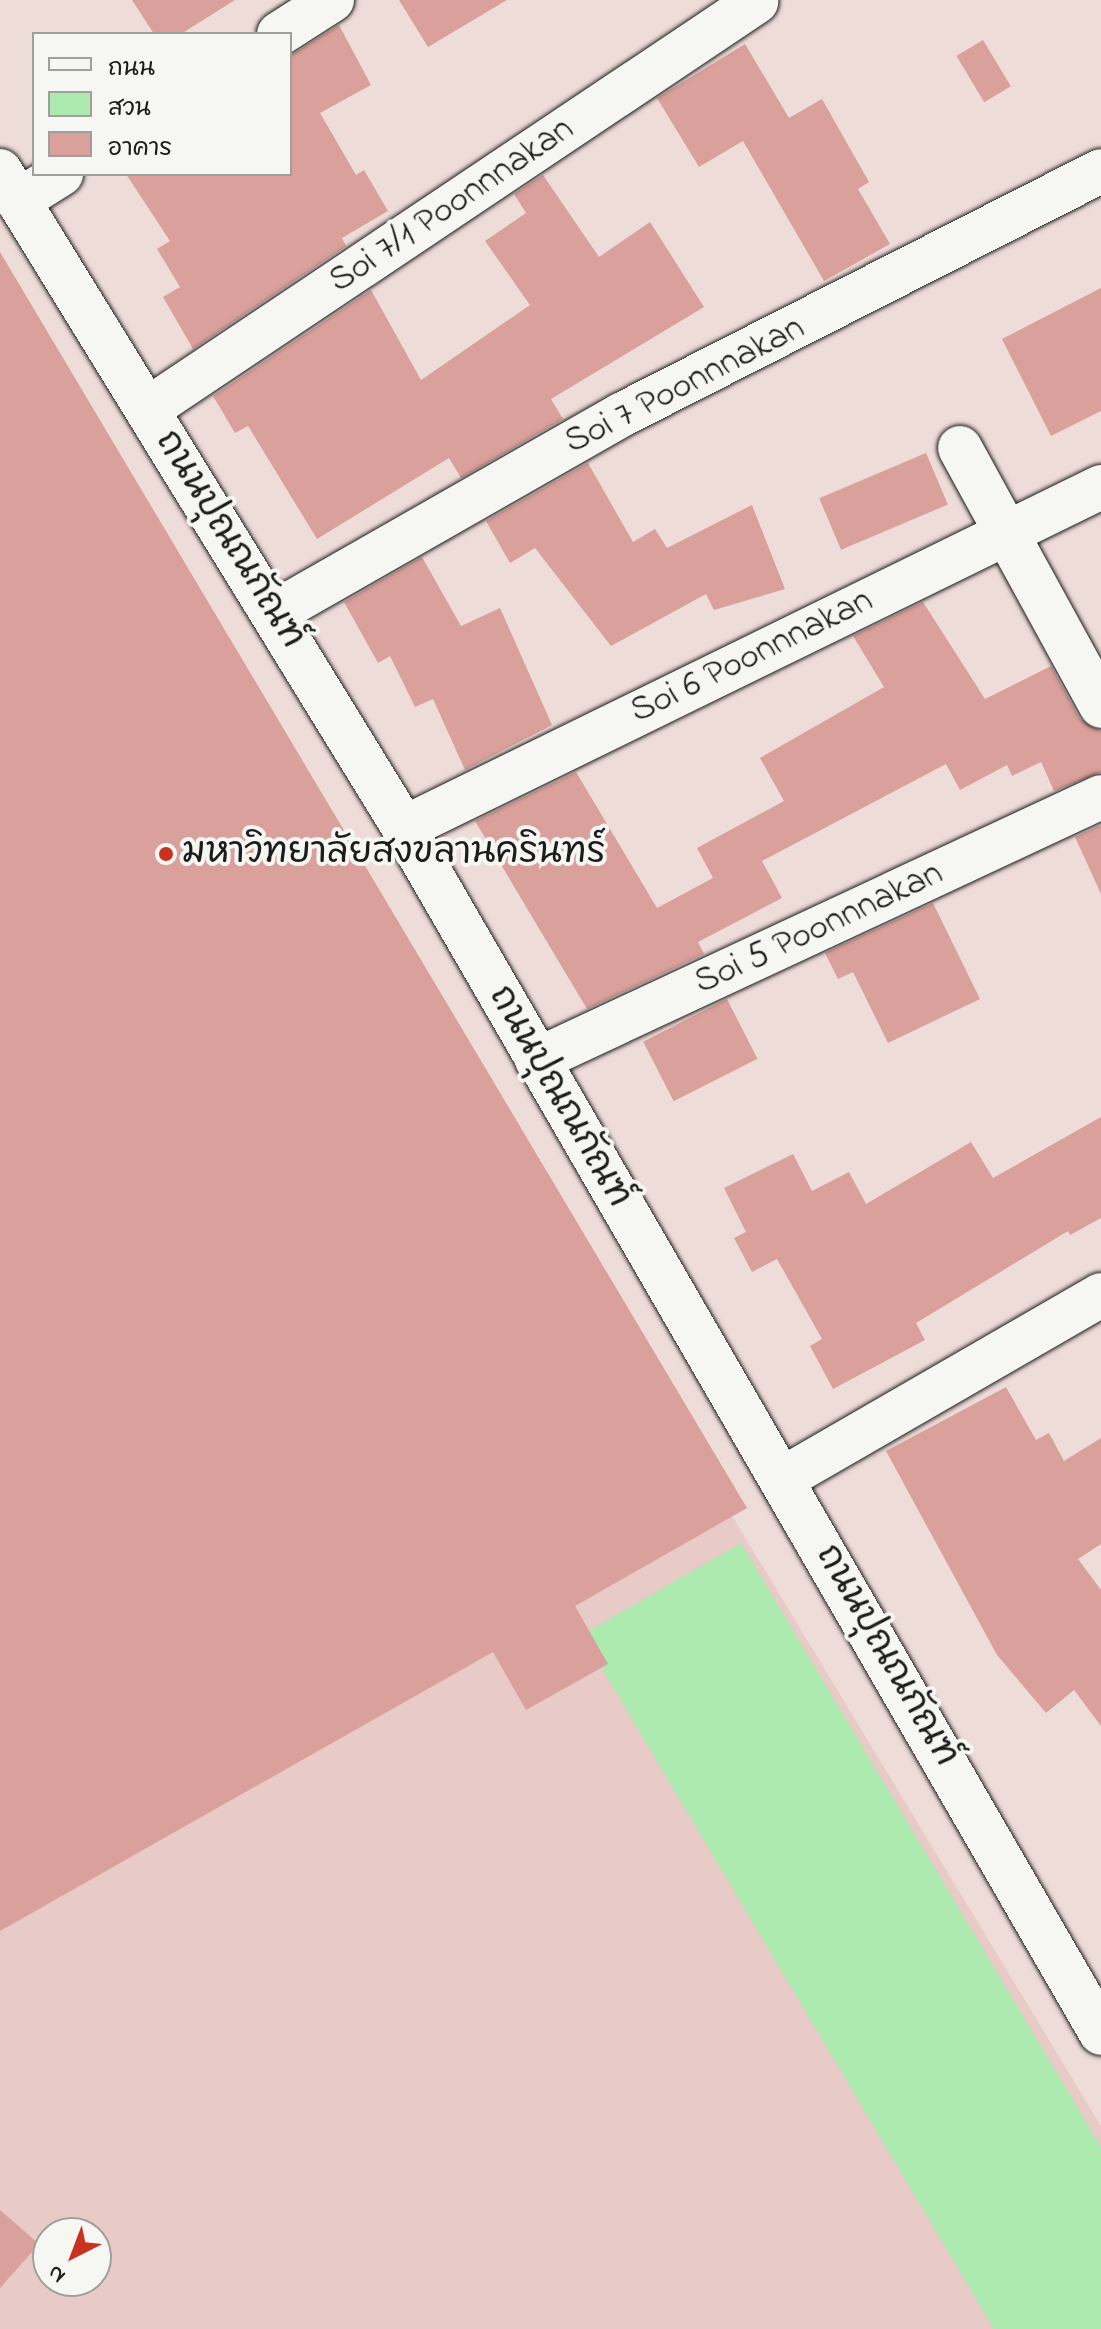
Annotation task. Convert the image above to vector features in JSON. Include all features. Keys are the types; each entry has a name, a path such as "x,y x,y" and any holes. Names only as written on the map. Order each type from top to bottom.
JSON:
{"street":[{"path":"282,32 332,0"},
{"name":"Soi 7/1 Poonnnakan","path":"148,409 756,2"},
{"name":"Soi 7 Poonnnakan","path":"274,613 621,415 1101,171"},
{"path":"9,186 52,176"},
{"name":"ถนนปุณณกัณฑ์","path":"9,186 404,828 784,1478 1101,2033"},
{"path":"960,448 1009,530 1101,706"},
{"name":"Soi 6 Poonnnakan","path":"404,828 1101,487"},
{"name":"Soi 5 Poonnnakan","path":"537,1060 1101,797"},
{"path":"784,1478 1101,1295"}],"shaded area":[{"name":"มหาวิทยาลัยสงขลานครินทร์","path":"0,306 1101,2126 1101,2329 0,2329"}],"green space":[{"path":"741,1543 1101,2147 1101,2329 994,2329 582,1635"}],"building":[{"path":"132,0 235,0 184,32 153,32"},
{"path":"399,0 507,0 428,47"},
{"path":"339,25 371,85 320,113 356,175 364,170 388,211 342,238 346,246 193,349 163,297 180,287 157,249 170,241 127,176 292,176 292,55"},
{"path":"983,40 1011,86 984,102 956,56"},
{"path":"745,44 789,118 822,99 869,182 858,189 890,244 824,281 743,141 699,167 657,98"},
{"path":"543,175 599,257 650,222 704,307 551,399 563,419 461,478 449,458 317,539 248,426 235,433 213,396 371,290 421,380 530,305 485,241 526,213 514,194"},
{"path":"0,252 747,1508 575,1606 608,1664 526,1710 493,1652 0,1931"},
{"path":"1101,288 1101,411 1051,436 1002,339"},
{"path":"926,453 948,505 841,550 819,498"},
{"path":"588,463 633,542 655,529 667,548 752,505 785,589 714,610 706,594 611,646 535,548 510,563 486,521"},
{"path":"422,557 461,626 500,608 552,725 465,770 433,699 415,707 390,656 378,663 344,602"},
{"path":"923,602 985,699 1051,666 1080,719 1101,731 1101,772 1054,791 1041,762 1012,776 1007,765 960,790 946,764 762,861 782,898 698,942 704,954 587,1009 475,821 576,772 657,908 713,878 697,848 784,801 760,758 884,687 853,636"},
{"path":"1101,825 1101,894 1075,837"},
{"path":"933,903 980,999 888,1043 853,972 838,979 825,953"},
{"path":"727,999 757,1059 674,1101 643,1042"},
{"path":"1101,1117 1101,1218 1070,1235 1068,1231 916,1323 925,1340 833,1389 810,1346 822,1339 777,1259 752,1272 734,1238 746,1232 724,1188 793,1154 812,1191 849,1172 866,1204 971,1142 993,1178"},
{"path":"1006,1387 1036,1440 1049,1433 1064,1461 1101,1438 1101,1544 1078,1559 1101,1590 1101,1726 1074,1690 1046,1713 997,1655 886,1451"},
{"path":"0,2210 32,2238 32,2252 0,2288"}],"place":[{"name":"มหาวิทยาลัยสงขลานครินทร์","path":"166,854"}]}
